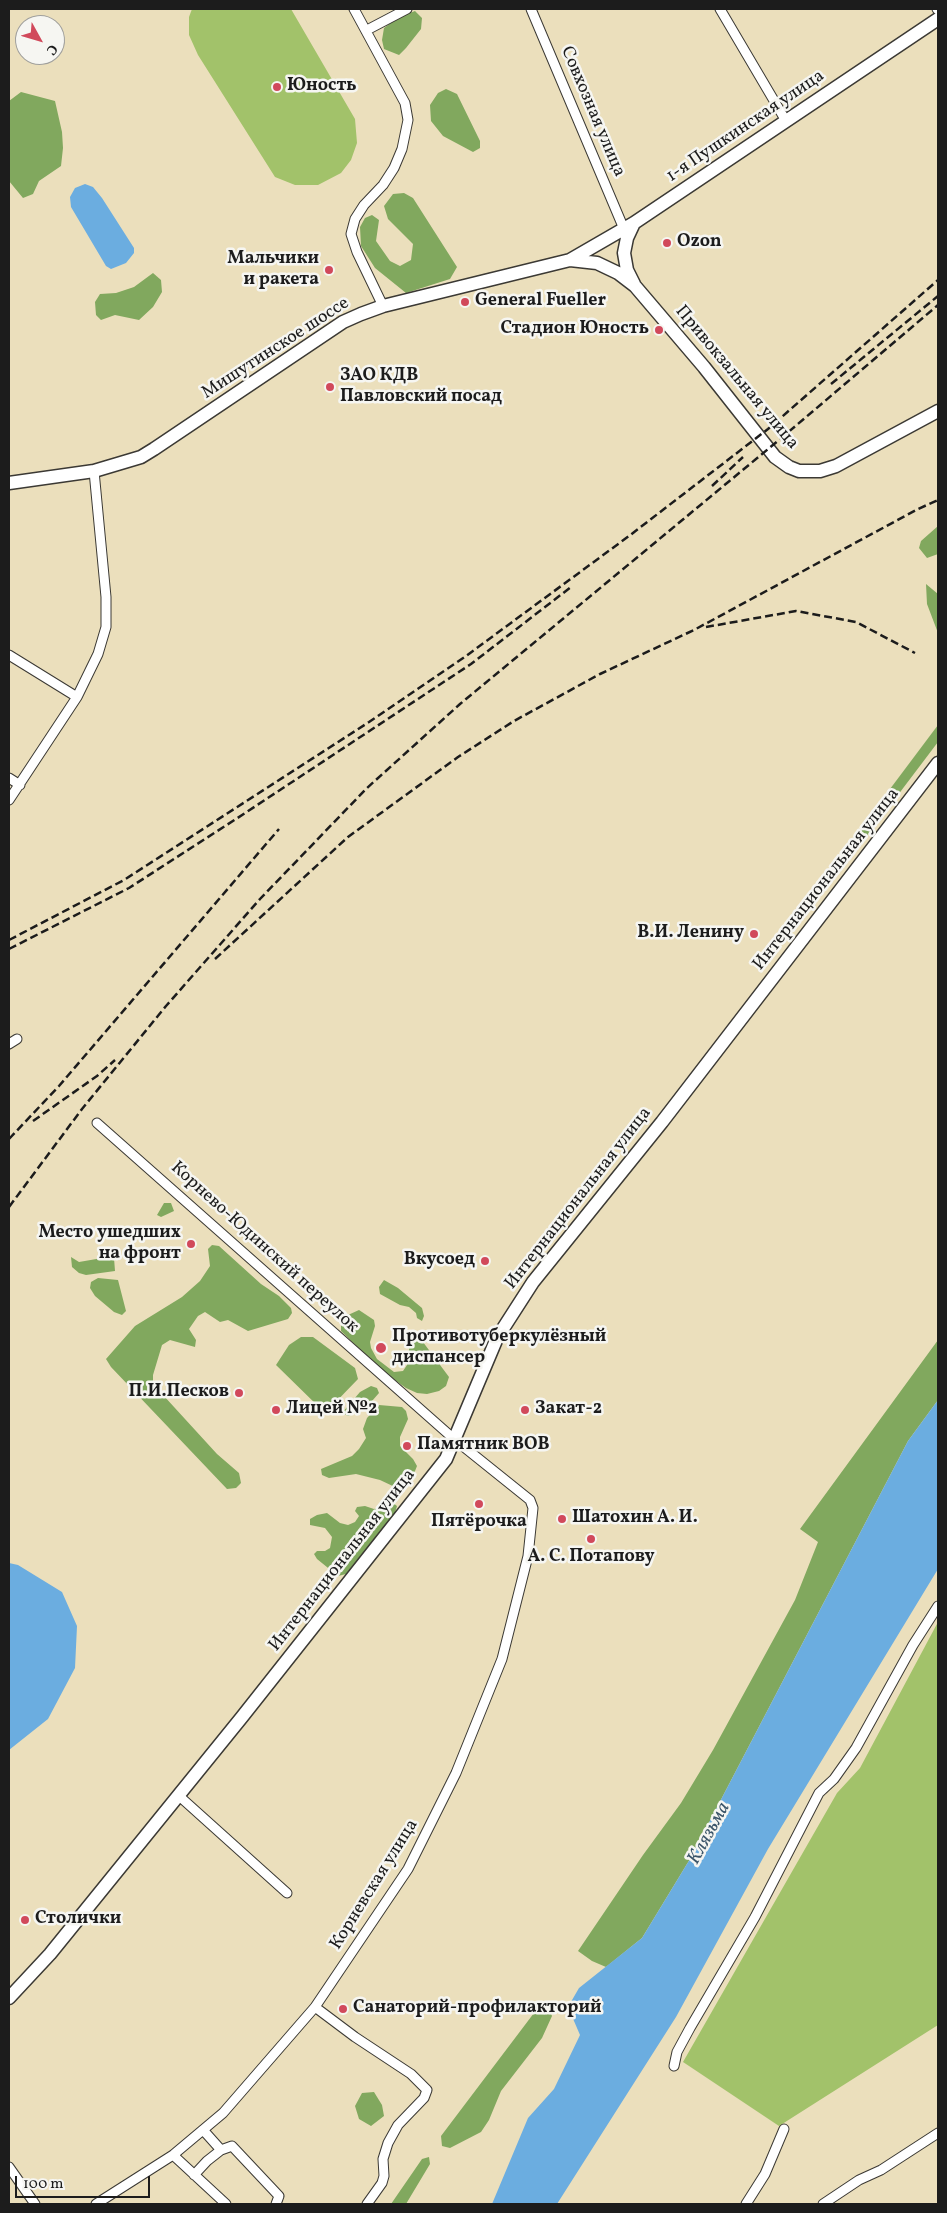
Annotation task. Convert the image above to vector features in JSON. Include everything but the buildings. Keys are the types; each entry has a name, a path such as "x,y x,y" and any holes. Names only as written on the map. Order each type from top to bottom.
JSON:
{"main road":[{"name":"1-я Пушкинская улица","path":"570,260 629,226 938,20"},
{"path":"629,226 624,253 627,270 635,286"},
{"name":"Мишутинское шоссе","path":"9,483 94,471 126,462 154,449 344,322 383,306 570,260"},
{"name":"Привокзальная улица","path":"570,260 597,263 618,273 635,286 775,457 789,467 799,471 820,471 836,466 938,412"},
{"name":"Интернациональная улица","path":"9,1998 50,1954 242,1717 446,1459 497,1338 533,1282 662,1122 938,763"}],"street":[{"path":"354,9 405,103 408,120 402,149 394,168 383,186 364,205 355,219 351,234 357,252 383,306"},
{"path":"367,30 407,9"},
{"name":"Совхозная улица","path":"531,9 629,226"},
{"path":"720,9 786,121"},
{"path":"9,800 77,697 98,654 106,627 106,598 94,471"},
{"path":"9,655 77,697"},
{"path":"9,778 20,785"},
{"name":"Корнево-Юдинский переулок","path":"97,1123 454,1439"},
{"name":"Корневская улица","path":"96,2204 173,2155 204,2131 254,2079 315,2007 408,1869 456,1773 502,1659 528,1556 532,1504 454,1439"},
{"path":"674,2066 677,2052 754,1917 820,1793 834,1779 856,1748 913,1645 938,1606"},
{"path":"178,1795 288,1893"},
{"path":"315,2007 355,2038 411,2074 427,2090 424,2098 398,2125 388,2143 383,2159 384,2176 382,2183 367,2204"},
{"path":"746,2204 765,2174 784,2130"},
{"path":"204,2131 221,2150"},
{"path":"823,2204 859,2180 881,2170 938,2133"},
{"path":"194,2175 221,2150 232,2146 279,2196 276,2204"},
{"path":"173,2155 226,2204"},
{"path":"9,2167 35,2204"}],"green space":[{"name":"Юность","path":"192,9 291,9 355,119 357,143 351,160 341,173 318,185 295,185 275,177 198,55 189,35 189,17"},
{"path":"415,11 422,18 421,29 406,48 399,55 384,49 382,40 384,28 397,18"},
{"path":"446,89 457,94 480,141 480,148 473,152 443,136 431,121 430,105 438,93"},
{"path":"21,92 55,101 62,132 63,148 61,166 39,181 33,194 23,198 9,181 9,101"},
{"path":"404,193 413,198 457,267 450,279 406,293 375,268 361,246 360,227 365,218 372,215 379,220 376,241 390,261 400,266 411,260 413,244 388,219 384,206 393,194"},
{"path":"153,273 161,280 162,292 153,307 139,320 115,315 101,320 96,315 95,302 100,294 116,293 134,287"},
{"path":"938,526 938,554 927,558 919,548 921,541"},
{"path":"926,584 938,594 938,633 927,604"},
{"path":"938,725 938,742 848,861 844,861 839,857"},
{"path":"164,1203 171,1203 174,1211 161,1217 157,1215"},
{"path":"212,1245 219,1246 261,1284 279,1296 291,1308 292,1313 288,1319 248,1331 228,1320 220,1322 205,1312 198,1316 189,1329 196,1340 195,1347 170,1340 162,1345 153,1375 153,1384 217,1454 239,1473 241,1483 236,1488 227,1489 111,1367 106,1359 135,1326 182,1297 200,1281 210,1266 208,1249"},
{"path":"71,1257 79,1262 108,1257 114,1258 115,1271 86,1275 79,1273 72,1267"},
{"path":"98,1278 118,1280 126,1311 122,1315 114,1312 95,1296 90,1288 91,1282"},
{"path":"384,1280 398,1288 422,1308 424,1316 422,1321 417,1318 416,1313 409,1307 400,1305 380,1294 379,1287"},
{"path":"359,1310 374,1320 375,1326 370,1342 377,1359 394,1372 403,1371 407,1365 411,1335 417,1334 449,1377 446,1386 439,1391 427,1394 417,1393 406,1388 382,1371 341,1331 341,1325 348,1315"},
{"path":"301,1337 313,1337 355,1368 358,1379 329,1409 323,1411 276,1365 289,1345"},
{"path":"938,1340 938,1400 908,1441 690,1859 642,1938 606,1967 592,1961 578,1951 681,1803 713,1750 795,1600 818,1542 800,1529"},
{"path":"371,1386 377,1388 379,1393 372,1401 360,1411 348,1416 342,1413 360,1392"},
{"path":"379,1405 402,1407 406,1411 408,1419 400,1437 400,1446 417,1466 411,1481 405,1487 397,1488 380,1480 356,1474 329,1478 322,1475 321,1469 352,1456 359,1449 366,1438 363,1429 367,1418"},
{"path":"393,1503 397,1506 395,1513 346,1574 338,1576 317,1559 314,1554 317,1551 325,1551 330,1548 332,1537 325,1528 310,1525 310,1519 327,1513 340,1523 348,1525 355,1522 359,1516 355,1511 357,1507 365,1506 374,1509"},
{"path":"938,1622 938,2025 779,2126 683,2062 837,1793 860,1768"},
{"path":"537,2009 549,2009 552,2016 542,2038 501,2091 489,2120 481,2132 450,2148 442,2146 441,2136"},
{"path":"374,2092 382,2105 384,2116 371,2126 359,2119 355,2106 362,2093"},
{"path":"429,2157 430,2164 406,2204 391,2204 422,2159"}],"water":[{"path":"85,184 93,187 102,198 134,248 134,253 126,263 111,269 106,266 71,207 70,197 75,188"},
{"name":"Клязьма","path":"938,1400 938,1569 768,1849 676,2017 557,2204 492,2204 528,2118 554,2089 580,2035 568,2007 579,1988 642,1938 690,1859 908,1441"},
{"path":"9,1563 18,1565 62,1592 77,1626 75,1668 48,1719 9,1750"}],"railway":[{"path":"9,940 124,880 369,722 466,656 629,536 768,429 938,280"},
{"path":"831,384 938,296"},
{"path":"9,1207 82,1109 166,1006 260,899 367,788 460,704 779,440 938,305"},
{"path":"712,486 743,457"},
{"path":"215,959 348,837 458,757 514,721 600,674 694,630 938,500"},
{"path":"9,949 129,888 471,664 571,587"},
{"path":"706,627 796,611 856,622 915,653"},
{"path":"9,1139 59,1086 279,829"},
{"path":"33,1121 97,1076 115,1060"}],"place":[{"name":"Юность","path":"277,87"},
{"name":"Ozon","path":"667,243"},
{"name":"Мальчики и ракета","path":"329,270"},
{"name":"General Fueller","path":"465,302"},
{"name":"Стадион Юность","path":"659,330"},
{"name":"ЗАО КДВ Павловский посад","path":"330,387"},
{"name":"В.И. Ленину","path":"754,934"},
{"name":"Место ушедших на фронт","path":"191,1244"},
{"name":"Вкусоед","path":"485,1261"},
{"name":"Противотуберкулёзный диспансер","path":"381,1348"},
{"name":"П.И.Песков","path":"239,1393"},
{"name":"Лицей №2","path":"276,1410"},
{"name":"Закат-2","path":"525,1410"},
{"name":"Памятник ВОВ","path":"407,1446"},
{"name":"Пятёрочка","path":"479,1504"},
{"name":"Шатохин А. И.","path":"562,1519"},
{"name":"А. С. Потапову","path":"591,1539"},
{"name":"Столички","path":"25,1920"},
{"name":"Санаторий-профилакторий","path":"343,2009"}]}
